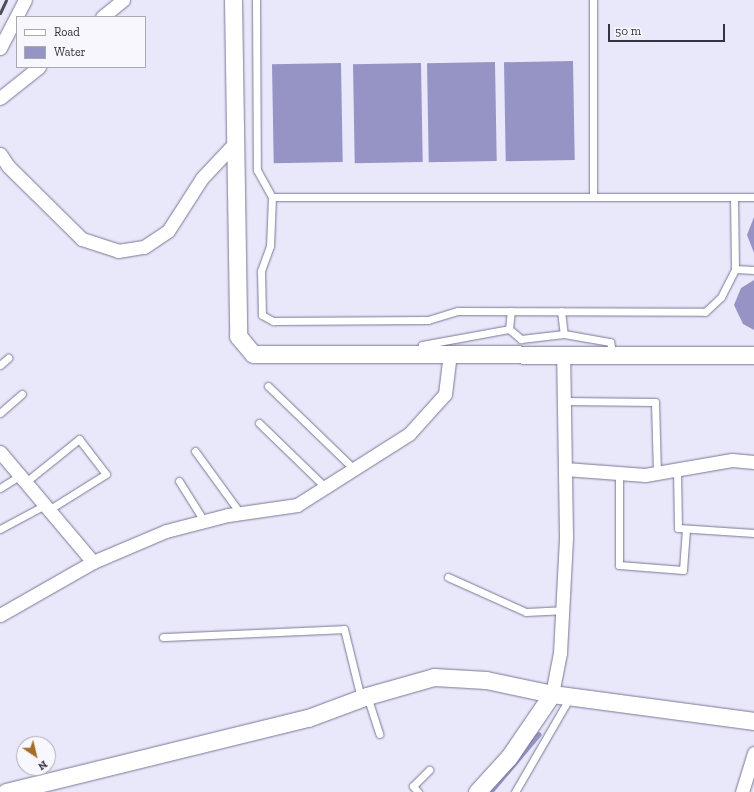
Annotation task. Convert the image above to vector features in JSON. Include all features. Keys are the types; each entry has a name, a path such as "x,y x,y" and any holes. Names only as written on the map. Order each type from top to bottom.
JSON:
{"street":[{"path":"17,16 25,0"},
{"path":"103,16 123,0"},
{"path":"232,0 238,336 243,346 253,354 563,356 754,355"},
{"path":"0,48 16,17"},
{"path":"0,98 38,68"},
{"path":"0,154 4,169 82,239 118,251 144,247 168,232 202,178 234,144"},
{"path":"0,616 93,562 166,531 240,513 297,505 409,434 445,394 450,355"},
{"path":"477,792 509,757 552,694 560,653 561,610 566,537 563,356"},
{"path":"0,452 24,478 93,562"},
{"path":"565,469 619,473 657,473 732,460 754,462"},
{"path":"6,792 308,718 364,697 434,677 486,680 570,697 754,722"},
{"path":"742,792 754,753"}],"lane":[{"path":"256,0 257,170 272,197 270,246 261,271 262,316 273,321 428,320 458,311 705,312 721,297 735,269 734,197"},
{"path":"593,0 593,196"},
{"path":"272,197 754,197"},
{"path":"735,269 754,270"},
{"path":"509,329 511,311"},
{"path":"561,311 564,334"},
{"path":"420,355 422,345 509,329"},
{"path":"509,329 521,339 564,334 610,342 613,356"},
{"path":"0,365 8,358"},
{"path":"268,386 354,469"},
{"path":"0,413 22,394"},
{"path":"564,401 656,402 657,473"},
{"path":"259,423 325,487"},
{"path":"0,488 24,478 79,439 106,474 47,507 0,529"},
{"path":"195,451 240,513"},
{"path":"677,470 678,528 754,533"},
{"path":"619,473 618,565 683,570 686,529"},
{"path":"179,481 204,521"},
{"path":"448,577 526,612 561,610"},
{"path":"163,637 344,629 364,697 379,734"},
{"path":"516,792 570,697"},
{"path":"418,792 413,786 429,770"}],"water":[{"path":"573,61 575,160 506,161 504,62"},
{"path":"495,62 497,161 429,162 427,63"},
{"path":"341,63 343,162 274,163 272,64"},
{"path":"421,63 423,162 355,163 353,64"},
{"path":"754,217 754,253 747,235"},
{"path":"754,280 754,330 743,324 734,305 741,288"}],"waterway":[{"path":"490,792 538,735"}],"railway":[{"path":"0,13 6,0"}]}
